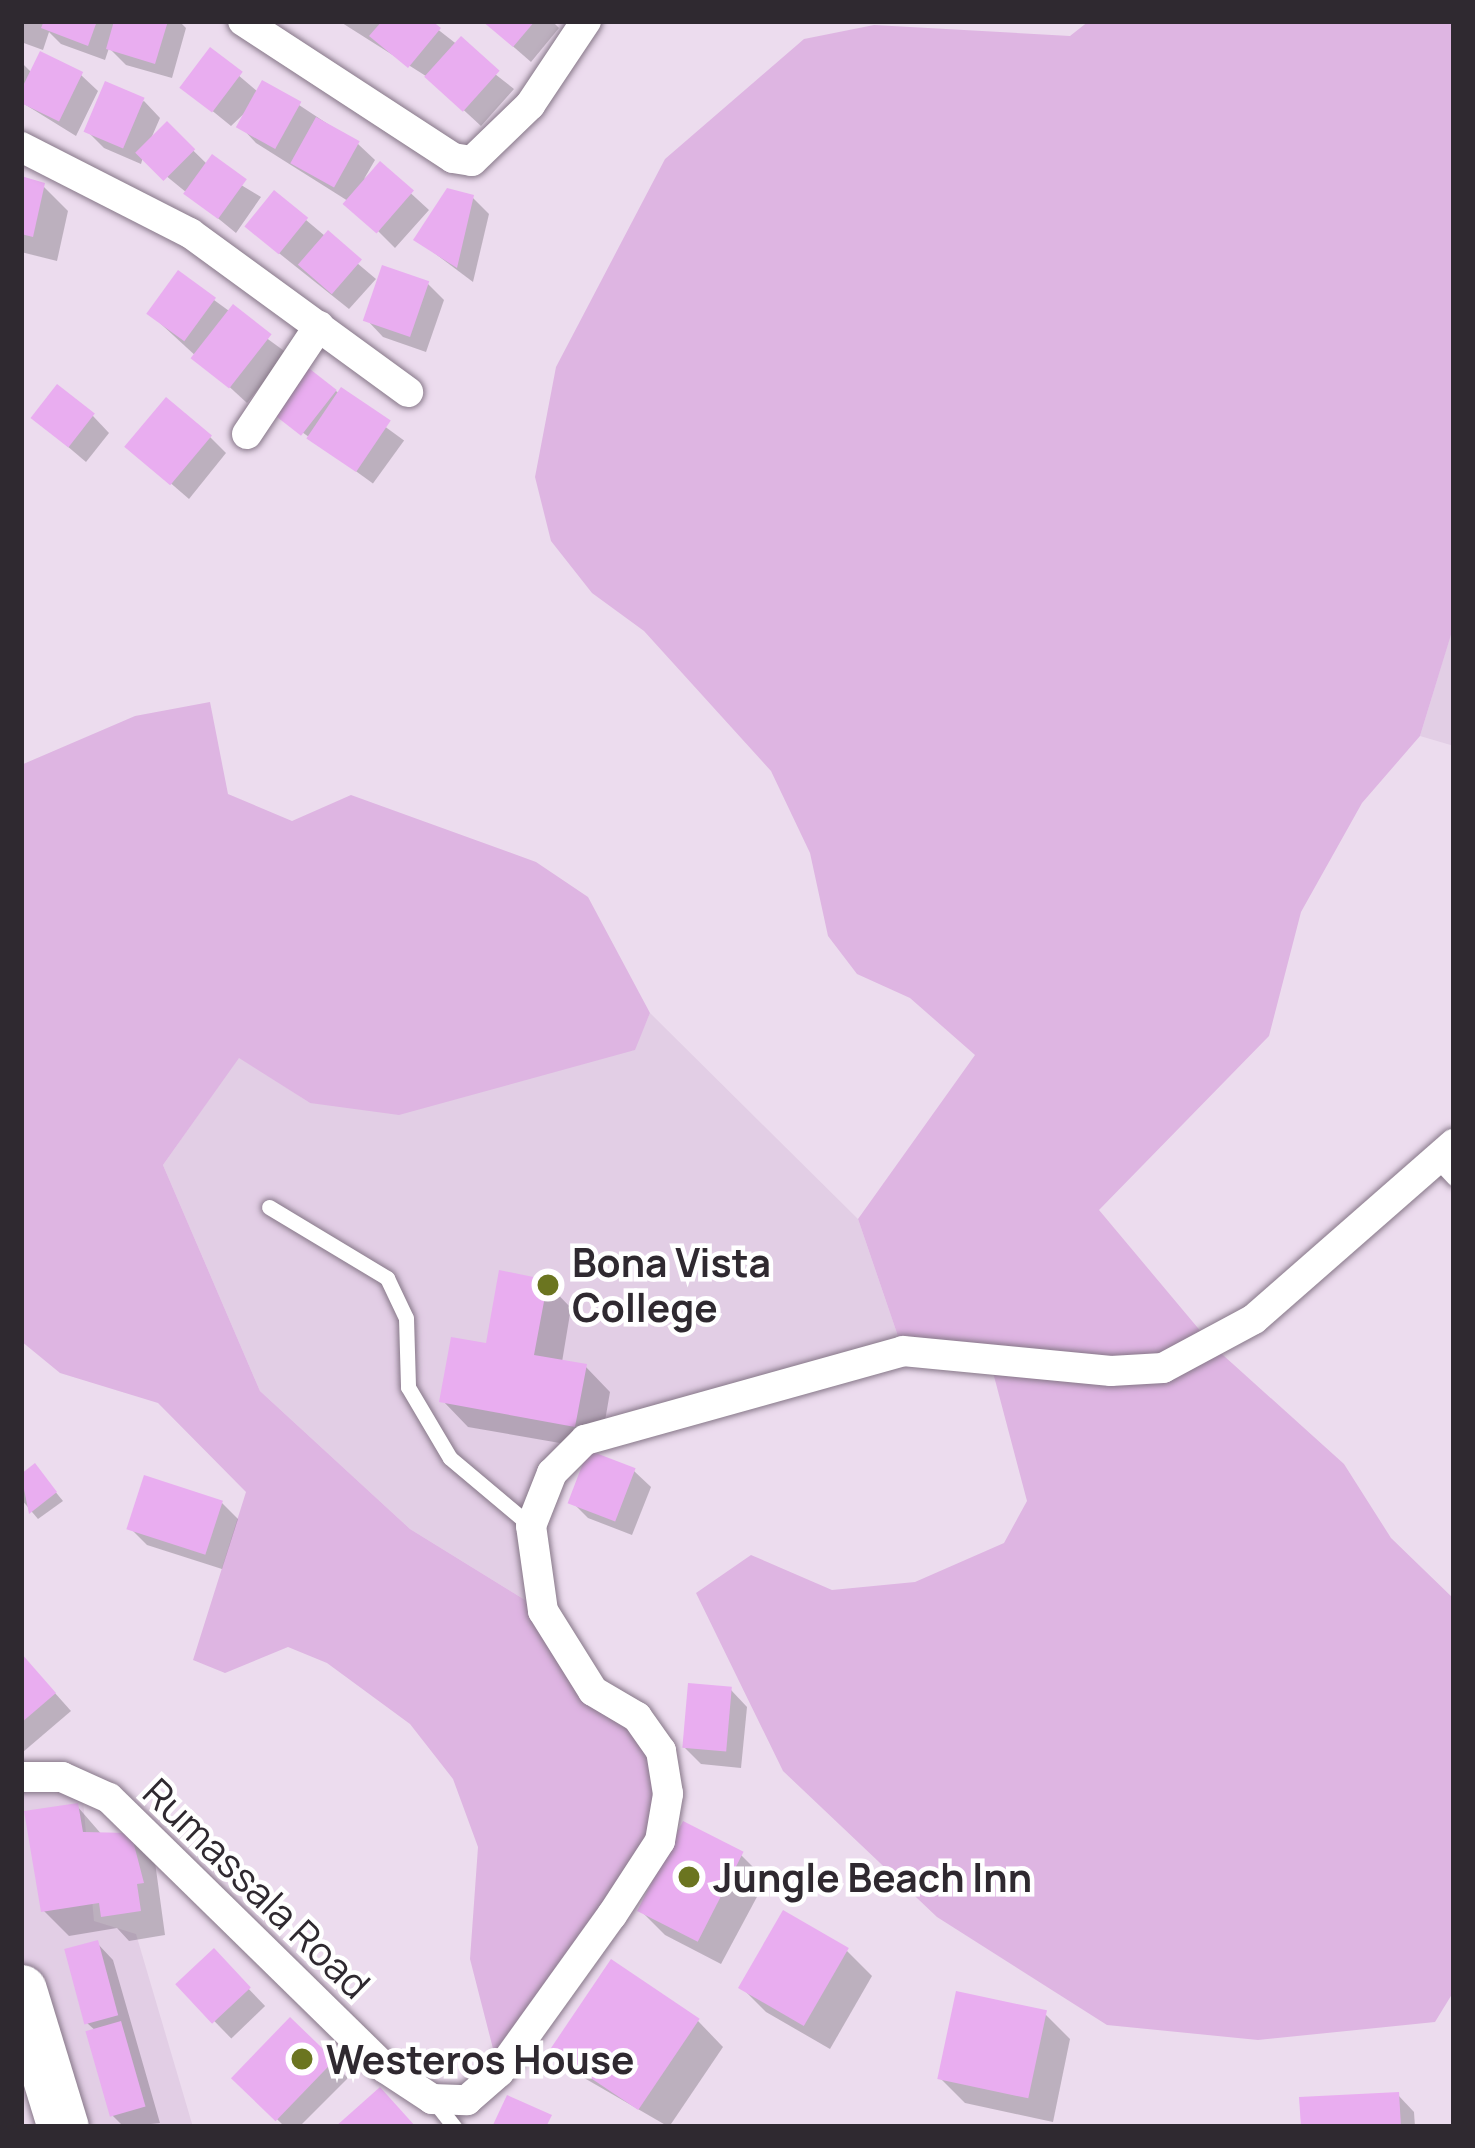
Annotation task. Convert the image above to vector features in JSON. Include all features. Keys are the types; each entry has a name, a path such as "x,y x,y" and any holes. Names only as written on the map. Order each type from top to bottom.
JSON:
{"highway":[{"path":"21,1990 60,2115"}],"street":[{"path":"243,21 453,158 472,161 530,105 586,21"},
{"path":"21,148 190,233 408,392"},
{"path":"247,434 320,326"},
{"path":"432,2098 467,2100 499,2072 660,1841 668,1794 662,1751 637,1718 593,1691 543,1611 531,1526 552,1473 585,1440 855,1360 904,1351 1111,1371 1163,1367 1254,1319 1448,1160"},
{"name":"Rumassala Road","path":"21,1777 62,1777 109,1798 386,2068 432,2098"}],"lane":[{"path":"269,1208 387,1278 406,1318 408,1387 439,1440 531,1526"},
{"path":"432,2098 454,2127"}],"shaded area":[{"path":"1089,21 1454,21 1454,625 1420,736 1362,803 1301,912 1269,1036 1099,1210 1213,1346 1344,1464 1391,1538 1454,1599 1454,1991 1435,2022 1258,2040 1107,2025 937,1917 783,1771 696,1593 751,1555 832,1590 915,1582 1004,1543 1027,1501 990,1361 903,1351 858,1219 975,1055 910,998 857,974 828,936 810,853 771,771 644,631 592,593 551,541 535,477 556,367 665,159 804,39 874,25 1070,36"},
{"path":"1454,624 1454,746 1420,736"},
{"path":"210,702 228,794 292,821 351,795 536,862 588,897 650,1013 635,1050 399,1115 310,1103 239,1058 163,1165 260,1391 410,1529 543,1611 661,1751 660,1841 499,2072 470,1959 478,1847 453,1779 410,1724 327,1663 288,1647 225,1673 193,1660 246,1492 158,1403 60,1373 21,1341 21,765 135,716"},
{"name":"Bona Vista College","path":"650,1013 858,1219 903,1351 585,1440 526,1507 543,1611 410,1529 260,1391 163,1165 239,1057 310,1103 634,1050"},
{"path":"21,1777 83,1800 94,1921 136,1934 193,2127 63,2127 21,1990"}],"building":[{"path":"44,21 97,21 88,46 41,28"},
{"path":"114,21 168,21 155,64 106,49"},
{"path":"382,21 432,21 441,28 408,68 369,36"},
{"path":"482,21 535,21 513,47"},
{"path":"461,36 500,71 463,112 424,77"},
{"path":"210,47 243,72 212,112 179,88"},
{"path":"40,51 83,72 59,121 21,103 21,90"},
{"path":"262,80 301,102 275,149 236,127"},
{"path":"105,81 145,98 123,148 84,132"},
{"path":"316,117 360,141 334,188 290,163"},
{"path":"167,121 195,149 163,181 135,153"},
{"path":"212,154 247,179 218,219 183,194"},
{"path":"380,161 414,191 377,234 343,204"},
{"path":"21,176 45,183 33,237 21,234"},
{"path":"447,188 474,195 457,268 413,240"},
{"path":"274,190 308,218 279,254 244,227"},
{"path":"328,230 362,260 332,294 298,265"},
{"path":"382,265 429,281 410,337 363,321"},
{"path":"178,270 216,298 184,341 146,314"},
{"path":"233,304 272,334 229,389 191,358"},
{"path":"306,366 337,390 301,436 270,412"},
{"path":"57,384 95,414 68,447 31,418"},
{"path":"341,387 391,421 356,472 306,438"},
{"path":"166,397 212,436 170,485 124,447"},
{"path":"499,1270 548,1280 534,1355 587,1364 575,1427 439,1402 451,1337 486,1343"},
{"path":"588,1450 636,1468 615,1521 568,1503"},
{"path":"35,1463 57,1492 29,1514 21,1474"},
{"path":"144,1475 223,1501 205,1555 126,1529"},
{"path":"21,1653 56,1693 21,1723"},
{"path":"688,1683 732,1687 726,1752 682,1748"},
{"path":"78,1803 83,1832 131,1833 144,1883 137,1884 141,1911 101,1917 99,1903 41,1912 24,1811"},
{"path":"683,1821 744,1852 698,1942 637,1911"},
{"path":"783,1910 849,1948 804,2026 738,1988"},
{"path":"98,1940 118,2015 84,2024 64,1949"},
{"path":"214,1948 251,1987 212,2024 175,1984"},
{"path":"611,1959 700,2019 638,2110 549,2050"},
{"path":"956,1991 1047,2010 1028,2098 937,2079"},
{"path":"290,2017 335,2060 276,2121 231,2078"},
{"path":"121,2021 146,2107 110,2117 85,2031"},
{"path":"380,2087 416,2127 335,2127"},
{"path":"1399,2092 1401,2127 1301,2127 1299,2097"},
{"path":"507,2095 552,2115 546,2127 492,2127"}],"place":[{"name":"Bona Vista College","path":"548,1285"},
{"name":"Jungle Beach Inn","path":"689,1877"},
{"name":"Westeros House","path":"302,2059"}]}
